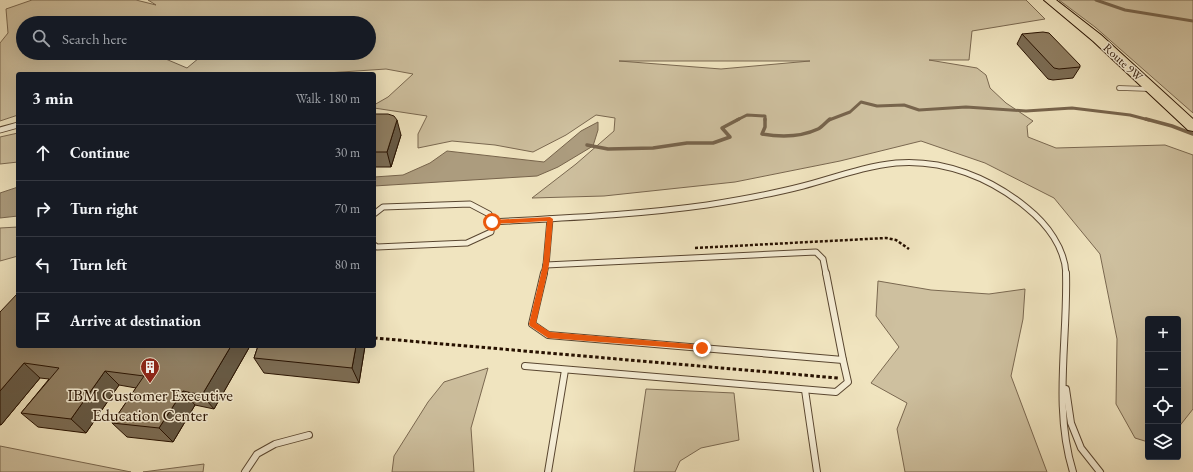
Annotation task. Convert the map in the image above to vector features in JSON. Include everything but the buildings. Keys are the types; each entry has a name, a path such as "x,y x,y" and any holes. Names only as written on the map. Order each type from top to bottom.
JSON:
{"main road":[{"name":"Route 9W","path":"1049,0 1097,38 1193,127"}],"lane":[{"path":"1119,88 1152,89"},
{"path":"0,130 16,125"},
{"path":"492,222 550,219 703,205 760,196 870,168 896,163 927,164 960,171 996,186 1025,205 1048,227 1064,255 1066,289 1062,419 1069,462 1073,472"},
{"path":"376,213 383,208 470,204 489,214 492,222 491,232 467,243 376,246"},
{"path":"550,219 546,265 532,324 548,335 843,360"},
{"path":"525,366 836,392 848,382 823,259 816,252 546,265"},
{"path":"548,472 565,370"},
{"path":"1063,374 1071,423 1081,448 1100,472"},
{"path":"805,390 817,472"},
{"path":"244,472 257,454 275,444 309,435"}],"path":[{"path":"376,338 840,379"}],"shaded area":[{"path":"32,0 136,0 156,5 148,0 1026,0 1045,19 972,31 969,60 929,60 977,68 986,75 990,88 1006,103 1033,121 1027,126 1028,137 1056,148 1165,145 1193,155 1193,409 1181,424 1181,316 1145,316 1145,441 1135,438 1116,404 1117,339 1100,254 1054,198 985,163 921,141 840,161 735,182 604,196 532,198 576,164 614,131 615,118 596,115 566,135 533,152 495,145 452,141 418,148 418,134 427,116 376,108 376,104 388,97 413,74 386,69 342,72 16,72 16,116 0,121 0,43 8,33 6,9","holes":["619,61 810,61 721,69"]},
{"path":"1059,0 1193,0 1193,113 1095,27"},
{"path":"598,122 598,130 593,146 558,167 537,176 376,186 376,177 403,175 430,163 447,151 544,162 581,131"},
{"path":"16,133 16,162 0,164 0,137"},
{"path":"16,188 16,216 0,218 0,193"},
{"path":"16,227 16,257 0,261 0,228"},
{"path":"878,281 931,290 989,294 1025,289 1023,319 1011,376 1047,472 905,472 897,429 907,403 871,383 899,347 876,316"},
{"path":"488,368 471,428 474,472 392,472 394,456 428,402 444,382"},
{"path":"646,389 734,393 739,440 701,448 680,461 675,472 634,472"},
{"path":"0,446 131,472 0,472"},
{"path":"204,464 203,472 143,472"}],"waterway":[{"path":"1096,0 1125,10 1193,21"},
{"path":"829,120 850,112 861,102 877,106 904,105 919,110 966,107 1026,111 1072,108 1130,115 1149,120"},
{"path":"739,119 747,115 765,116 765,127 762,134 776,136 805,134 820,128 830,119"},
{"path":"587,145 608,149 653,148 687,143 713,143 730,137 722,128 739,119"},
{"path":"1146,119 1172,126 1193,134"}],"place":[{"name":"IBM Customer Executive Education Center","path":"150,384"}],"route":[{"path":"492,222 550,219 546,265 532,324 548,335 702,348"}]}
